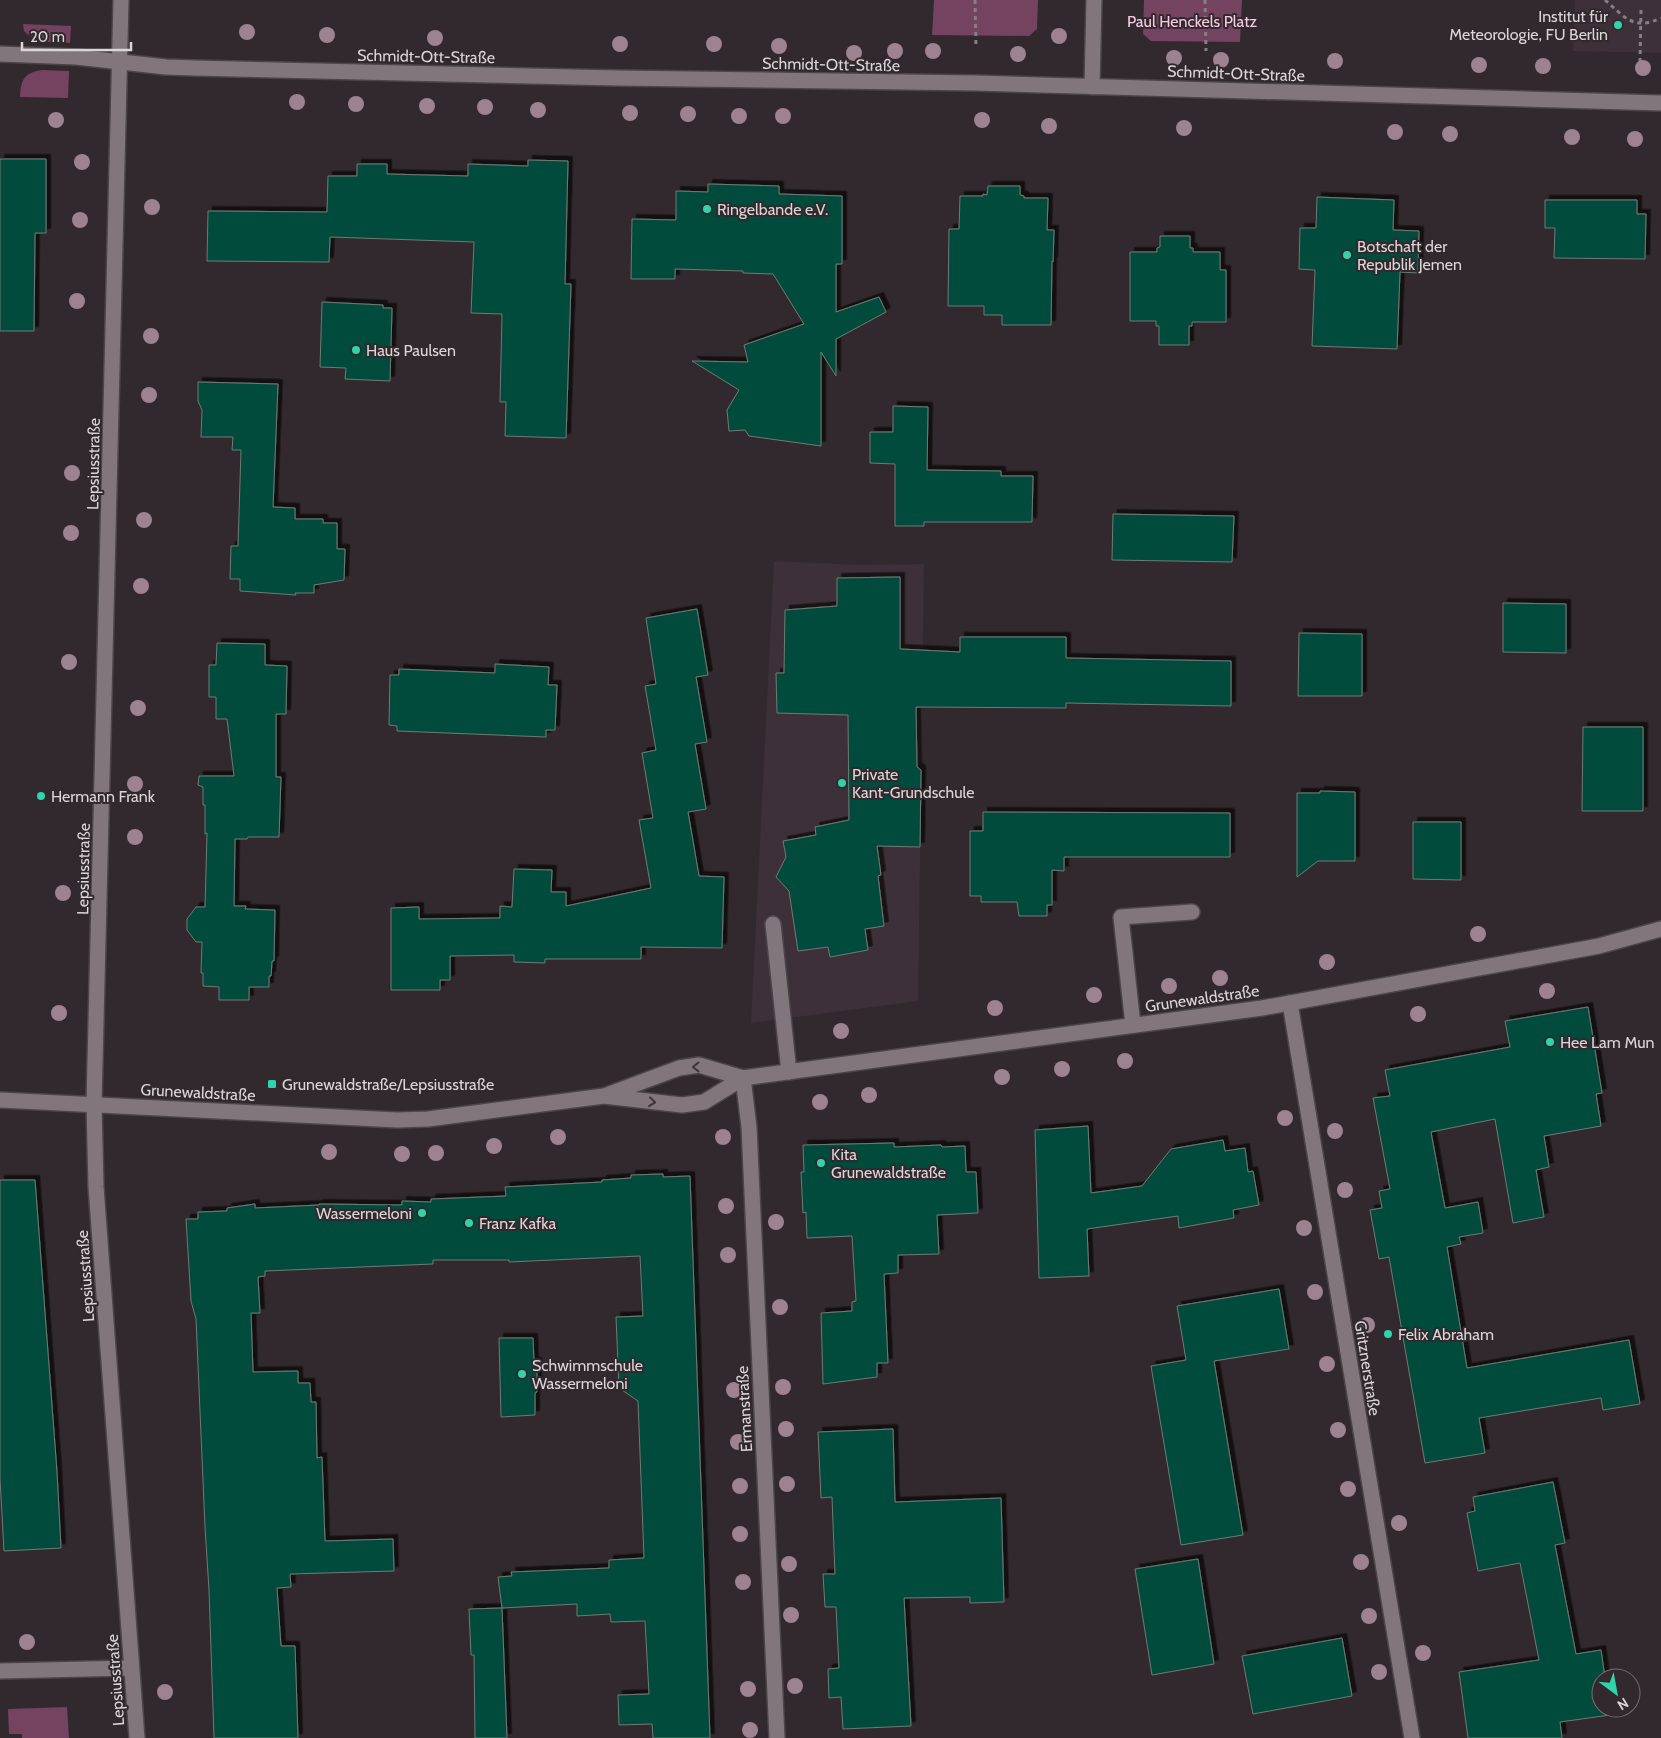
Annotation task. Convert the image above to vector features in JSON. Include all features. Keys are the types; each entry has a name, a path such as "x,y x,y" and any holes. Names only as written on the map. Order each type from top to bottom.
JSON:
{"street":[{"name":"Lepsiusstraße","path":"121,0 94,1104 96,1187 137,1738"},
{"path":"1092,87 1094,0"},
{"name":"Schmidt-Ott-Straße","path":"0,54 76,57 194,68 617,78 976,83 1661,103"},
{"path":"1133,1025 1120,917 1192,912"},
{"path":"773,924 789,1072"},
{"name":"Grunewaldstraße","path":"0,1100 304,1116 397,1120 428,1119 604,1096 679,1068 699,1065 743,1078 1290,1003 1589,948 1661,929"},
{"name":"Gritznerstraße","path":"1290,1003 1412,1738"},
{"name":"Grunewaldstraße","path":"604,1096 682,1105 704,1102 743,1078"},
{"name":"Ermanstraße","path":"743,1078 750,1127 777,1738"},
{"path":"0,1671 132,1668"}],"path":[{"path":"975,0 976,47"},
{"path":"1205,0 1206,51"},
{"path":"1605,0 1631,22 1641,24 1661,18"},
{"path":"1640,62 1641,9"}],"shaded area":[{"name":"Institut für Meteorologie, FU Berlin","path":"1575,0 1661,0 1661,53 1573,51"},
{"name":"Private Kant-Grundschule","path":"774,561 861,565 924,564 918,1001 751,1023"}],"green space":[{"path":"934,0 1038,0 1037,29 1029,36 932,35"},
{"name":"Paul Henckels Platz","path":"1144,0 1242,0 1240,42 1151,41 1143,34"},
{"path":"23,24 71,26 70,43 45,42 34,38 24,31"},
{"path":"42,70 69,71 68,98 20,97 21,86 27,75"},
{"path":"67,1707 69,1738 22,1738 22,1734 9,1734 8,1709"}],"building":[{"path":"0,159 46,159 46,233 35,233 34,331 0,331"},
{"path":"528,160 568,161 565,284 571,284 566,438 505,436 506,402 500,402 502,314 471,313 474,242 330,237 329,262 207,261 208,211 327,212 328,176 357,176 357,164 387,164 387,174 468,176 468,164 528,166"},
{"path":"708,184 779,186 779,194 842,196 842,264 836,264 836,312 879,297 886,312 836,339 836,376 821,352 821,446 749,436 745,430 729,431 727,410 739,390 692,361 748,362 744,345 804,324 773,274 675,269 675,279 631,279 632,219 676,220 676,191 708,192"},
{"path":"988,186 1020,186 1020,195 1024,196 1024,198 1048,198 1047,230 1054,230 1051,325 1002,325 1002,315 984,315 984,306 948,306 949,229 959,229 960,196 987,195"},
{"path":"1317,197 1394,200 1393,230 1419,231 1418,273 1400,272 1397,349 1312,346 1315,270 1299,269 1300,228 1316,228"},
{"path":"1545,200 1637,200 1637,214 1646,214 1645,259 1554,258 1555,228 1545,228"},
{"path":"1160,236 1190,236 1190,248 1193,248 1193,252 1220,252 1220,270 1226,270 1226,322 1192,322 1192,326 1189,326 1189,345 1159,345 1159,326 1156,326 1156,321 1130,321 1130,252 1157,252 1157,248 1160,247"},
{"name":"Haus Paulsen","path":"322,302 383,305 383,308 392,308 390,381 345,379 346,368 320,367"},
{"path":"198,382 278,384 273,507 295,508 295,519 323,519 323,523 337,523 337,549 345,549 344,580 314,585 314,593 295,593 296,595 240,591 240,579 230,579 231,546 238,546 241,450 232,450 233,437 201,437 202,410 198,401"},
{"path":"893,406 928,407 927,470 1001,471 1001,476 1033,476 1032,522 924,522 924,526 895,526 895,464 870,463 870,432 893,432"},
{"path":"1113,514 1234,516 1232,562 1112,560"},
{"path":"900,577 900,649 960,652 960,637 1066,637 1066,658 1231,661 1231,706 1066,703 1066,708 916,707 917,767 921,770 920,847 877,846 881,875 878,876 884,926 865,929 868,950 830,957 828,947 798,951 789,891 776,877 786,857 783,841 816,835 815,827 849,820 848,715 777,713 776,673 784,673 785,610 837,606 837,578"},
{"path":"1503,603 1566,604 1566,653 1503,652"},
{"path":"697,609 708,675 696,677 707,742 695,744 706,809 688,812 699,876 724,877 722,948 641,947 641,959 545,959 545,963 514,962 514,955 450,956 450,980 440,980 440,990 391,990 391,908 419,907 419,919 500,918 500,906 512,907 514,869 552,870 551,892 566,892 566,906 651,888 639,820 653,818 642,753 656,750 645,686 656,684 646,618"},
{"path":"1299,633 1362,634 1362,696 1298,696"},
{"path":"217,643 265,644 265,665 287,666 286,714 276,714 276,777 281,777 279,837 235,839 234,906 246,906 245,909 275,910 274,961 272,961 271,976 269,976 269,987 249,987 249,1000 219,1000 219,987 203,986 203,973 201,973 202,942 196,942 187,930 187,919 196,907 205,907 207,833 205,834 203,787 198,785 199,776 234,776 227,719 216,719 216,697 209,697 209,665 216,665"},
{"path":"495,664 549,667 548,685 557,685 555,730 546,730 546,737 397,731 397,726 389,725 390,675 399,675 399,669 495,673"},
{"path":"1583,727 1643,727 1643,811 1582,811"},
{"path":"1320,791 1355,792 1355,861 1318,861 1297,877 1297,793 1320,793"},
{"path":"983,812 1230,813 1230,857 1064,857 1064,871 1052,870 1052,905 1047,905 1047,916 1019,916 1017,902 981,902 981,896 970,896 970,831 983,831"},
{"path":"1413,822 1461,822 1461,880 1413,879"},
{"path":"1588,1007 1602,1093 1596,1094 1601,1126 1544,1136 1549,1167 1536,1170 1544,1217 1513,1223 1495,1119 1431,1132 1445,1208 1478,1202 1483,1233 1459,1237 1461,1244 1447,1247 1467,1368 1629,1340 1640,1404 1603,1410 1601,1398 1479,1418 1485,1453 1425,1463 1389,1257 1379,1259 1370,1210 1382,1208 1379,1191 1390,1189 1373,1098 1390,1096 1385,1070 1510,1047 1505,1021"},
{"path":"1088,1126 1091,1193 1142,1186 1171,1149 1223,1140 1225,1151 1245,1148 1248,1172 1253,1171 1259,1205 1233,1210 1234,1218 1179,1228 1178,1216 1087,1229 1089,1276 1039,1278 1035,1130"},
{"path":"894,1143 894,1147 965,1146 966,1172 976,1172 978,1213 937,1215 939,1254 898,1255 898,1273 884,1274 888,1363 877,1363 877,1377 823,1384 821,1313 852,1311 852,1302 856,1301 852,1236 807,1238 806,1212 803,1213 801,1172 804,1172 803,1145"},
{"path":"663,1174 663,1177 690,1176 710,1738 653,1738 652,1724 619,1725 618,1695 649,1694 645,1621 611,1622 610,1614 577,1616 577,1604 502,1608 498,1577 512,1576 511,1572 609,1568 609,1560 644,1558 638,1401 619,1388 616,1317 643,1316 640,1256 509,1262 509,1260 433,1260 433,1264 265,1271 265,1276 258,1277 260,1313 251,1313 253,1372 298,1371 298,1383 310,1383 311,1402 316,1402 317,1458 322,1457 325,1541 393,1539 394,1571 290,1574 291,1587 277,1588 281,1646 295,1646 298,1738 214,1738 196,1319 191,1301 186,1219 198,1219 198,1212 227,1211 227,1208 255,1204 255,1208 319,1204 402,1205 402,1201 431,1202 431,1199 506,1196 505,1187 602,1182 602,1180 631,1178 631,1175"},
{"path":"0,1180 35,1180 61,1548 4,1551 0,1479"},
{"path":"1279,1289 1289,1349 1214,1361 1243,1535 1181,1545 1151,1366 1186,1360 1177,1306"},
{"path":"499,1338 533,1338 534,1362 537,1362 535,1415 501,1417"},
{"path":"893,1429 895,1502 1001,1498 1004,1602 970,1603 970,1597 904,1598 911,1726 843,1729 841,1697 829,1698 828,1669 839,1668 836,1607 825,1607 823,1574 835,1574 832,1497 821,1498 818,1432"},
{"path":"1553,1482 1565,1543 1555,1545 1576,1654 1601,1650 1604,1668 1591,1668 1591,1718 1560,1722 1562,1738 1468,1738 1459,1672 1539,1660 1520,1563 1478,1571 1467,1513 1475,1511 1473,1497"},
{"path":"1198,1559 1214,1664 1152,1675 1135,1569"},
{"path":"502,1608 507,1738 475,1738 474,1655 471,1655 469,1609"},
{"path":"1342,1638 1352,1696 1253,1714 1242,1656"}],"place":[{"name":"Institut für Meteorologie, FU Berlin","path":"1618,25"},
{"name":"Ringelbande e.V.","path":"707,209"},
{"name":"Botschaft der Republik Jemen","path":"1347,255"},
{"name":"Haus Paulsen","path":"356,350"},
{"name":"Private Kant-Grundschule","path":"842,783"},
{"name":"Hermann Frank","path":"41,796"},
{"name":"Hee Lam Mun","path":"1550,1042"},
{"name":"Grunewaldstraße/Lepsiusstraße","path":"272,1084"},
{"name":"Kita Grunewaldstraße","path":"821,1163"},
{"name":"Wassermeloni","path":"422,1213"},
{"name":"Franz Kafka","path":"469,1223"},
{"name":"Felix Abraham","path":"1388,1334"},
{"name":"Schwimmschule Wassermeloni","path":"522,1374"}]}
